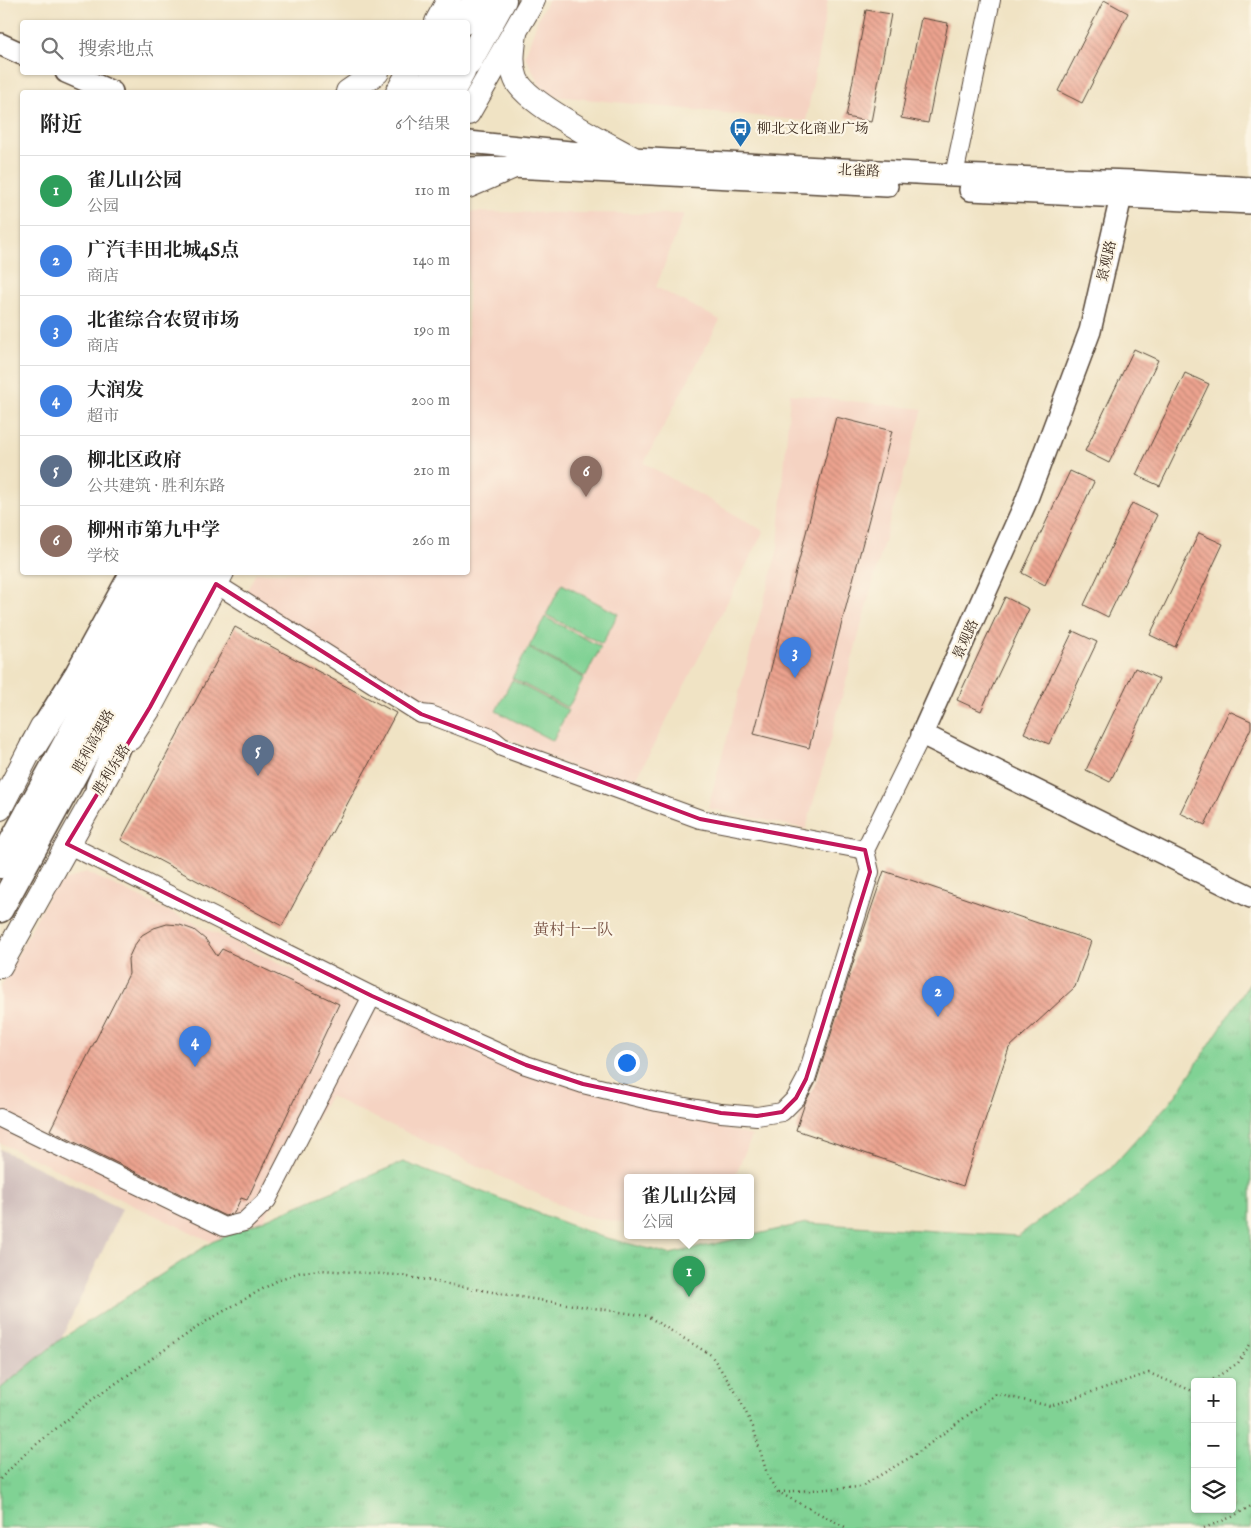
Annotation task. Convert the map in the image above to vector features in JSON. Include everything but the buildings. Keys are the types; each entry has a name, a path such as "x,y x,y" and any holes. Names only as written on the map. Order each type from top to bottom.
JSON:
{"main road":[{"path":"445,15 476,0"},
{"path":"470,59 503,0"},
{"path":"470,110 533,0"},
{"path":"515,34 512,64 517,81 534,99 564,120 632,158"},
{"path":"351,90 372,75"},
{"path":"399,90 407,75"},
{"path":"425,90 434,75"},
{"path":"452,90 460,75"},
{"path":"470,185 512,167"},
{"path":"34,745 69,666 120,575"},
{"path":"0,808 34,745 78,674 132,575"},
{"name":"胜利高架路","path":"0,865 158,575"},
{"name":"胜利高架路","path":"0,909 183,575"},
{"path":"99,787 137,701 215,576"},
{"name":"胜利东路","path":"0,966 99,787 150,707 215,576"}],"street":[{"path":"954,175 990,0"},
{"path":"0,44 20,53"},
{"path":"73,75 107,90"},
{"name":"北雀路","path":"470,142 632,158 1251,188"},
{"name":"北雀路","path":"470,168 512,167 1251,203"},
{"name":"景观路","path":"922,734 1025,504 1090,331 1121,197"},
{"path":"215,576 421,714 431,715 491,738 502,747 700,819 865,850"},
{"path":"67,844 372,996 526,1065 583,1084 657,1102 721,1113 757,1116 782,1112 796,1098 809,1069 870,872 865,850 922,734 1251,897"},
{"path":"0,1118 224,1227 244,1222 267,1200 372,996"}],"path":[{"path":"0,1479 27,1452 92,1399 205,1322 280,1279 301,1272 322,1270 397,1275 526,1298 647,1316 711,1355 737,1394 753,1427 768,1478 778,1492 847,1528"},
{"path":"1215,1378 1238,1363 1251,1344"},
{"path":"778,1492 860,1487 916,1454 996,1394 1050,1406 1149,1373 1191,1391"},
{"path":"1204,1528 1232,1517 1251,1506"}],"highlighted area":[{"path":"216,584 421,714 700,819 865,850 870,872 806,1079 796,1098 782,1112 757,1116 721,1113 583,1084 526,1065 372,996 67,844 150,707"}],"shaded area":[{"name":"柳北文化商业广场","path":"548,0 828,0 806,121 545,95 525,56 539,16"},
{"path":"470,212 684,214 656,287 720,320 644,463 764,531 629,793 357,670 244,596 255,575 470,575"},
{"path":"790,394 923,409 888,527 806,829 708,808 778,548"},
{"path":"86,872 374,1008 556,1081 752,1136 736,1174 624,1174 624,1223 582,1215 329,1096 264,1220 212,1242 0,1143 0,988 54,885"},
{"path":"0,1149 122,1209 61,1339 0,1389"}],"green space":[{"path":"562,584 618,614 602,644 546,615"},
{"path":"545,617 601,647 585,677 529,647"},
{"path":"528,648 584,678 568,708 512,678"},
{"path":"512,680 568,710 553,741 496,711"},
{"path":"1251,981 1251,1528 0,1528 0,1389 61,1339 212,1242 403,1162 599,1236 670,1254 736,1239 754,1239 754,1235 806,1223 1018,1236 1110,1169 1177,1094"}],"place":[{"name":"柳北文化商业广场","path":"741,147"},
{"name":"柳州市第九中学","path":"586,497"},
{"name":"北雀综合农贸市场","path":"795,678"},
{"name":"柳北区政府","path":"258,776"},
{"name":"广汽丰田北城4S点","path":"938,1017"},
{"name":"大润发","path":"195,1067"},
{"name":"雀儿山公园","path":"689,1297"}],"district":[{"name":"黄村十一队","path":"573,929"}]}
